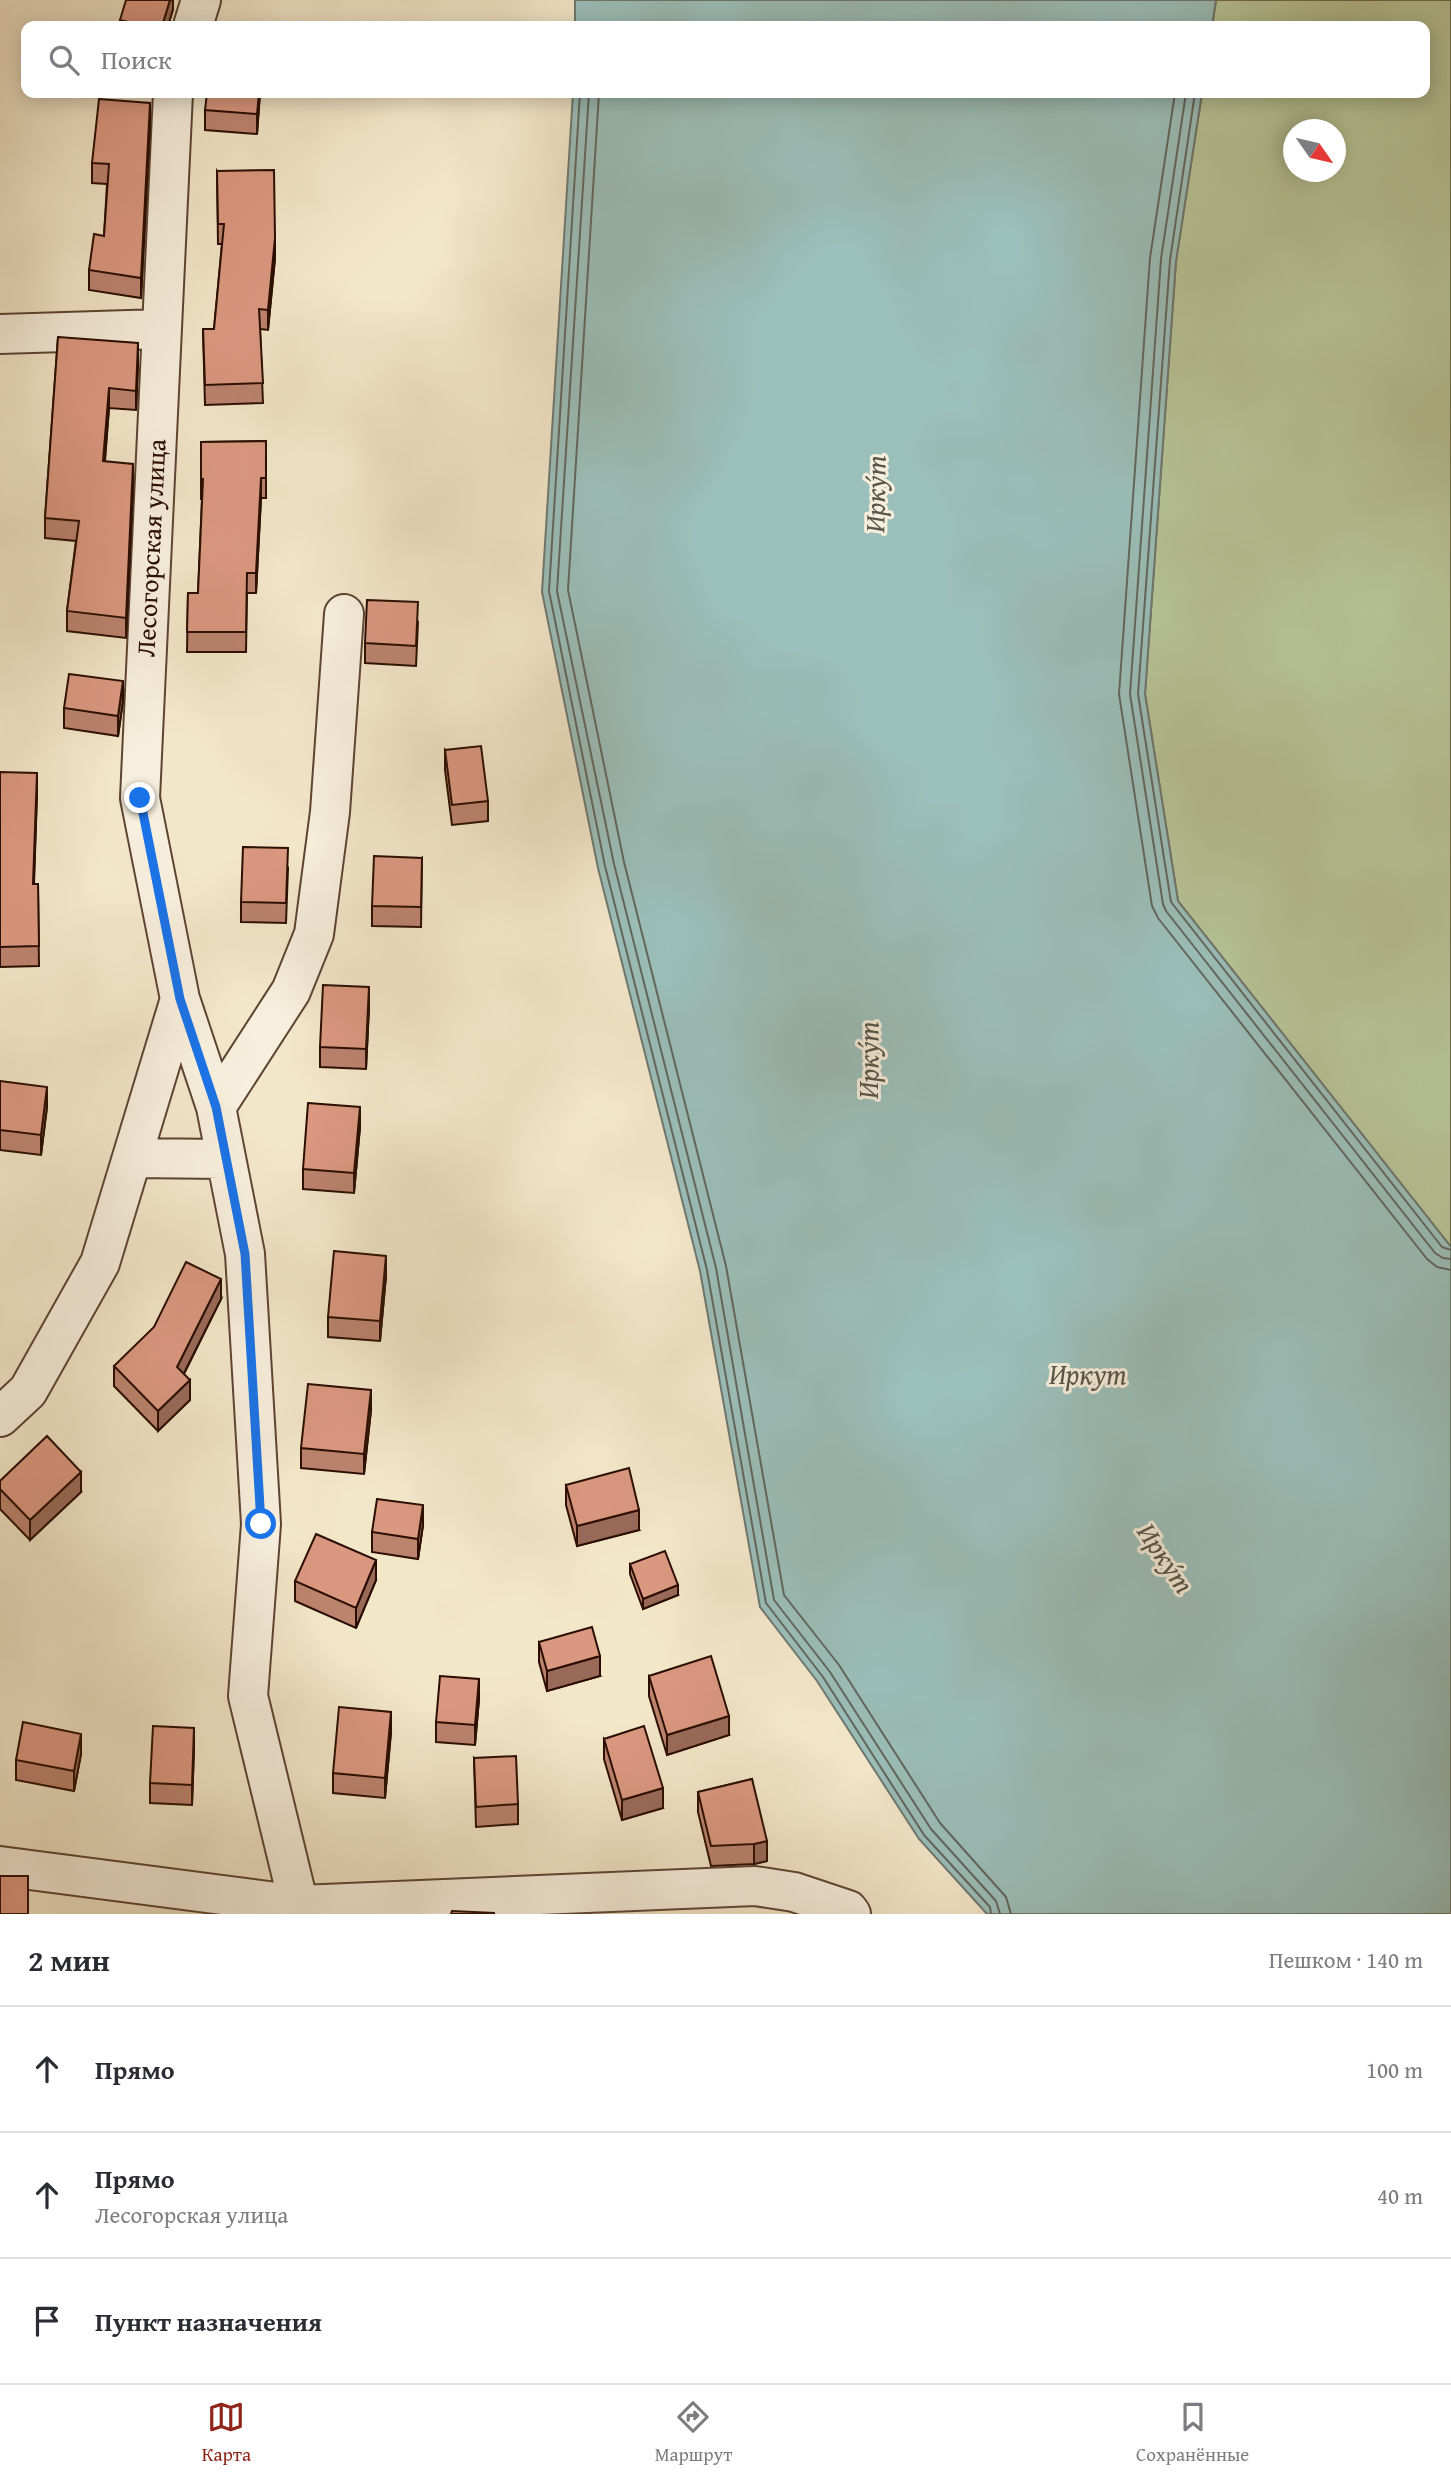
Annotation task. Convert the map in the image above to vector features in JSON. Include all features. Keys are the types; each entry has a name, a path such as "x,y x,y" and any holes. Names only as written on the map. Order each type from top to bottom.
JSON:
{"street":[{"path":"195,21 201,0"},
{"name":"Лесогорская улица","path":"173,98 140,798 180,999 216,1107 245,1254 261,1524 248,1696 300,1910"},
{"path":"0,334 162,328"},
{"path":"216,1107 291,991 314,934 330,812 344,614"},
{"path":"0,1417 28,1391 100,1263 180,999"},
{"path":"132,1158 226,1159"},
{"path":"0,1866 300,1910 755,1886 794,1892 848,1910 851,1914"}],"green space":[{"path":"1216,0 1451,0 1451,1247 1178,901 1145,694 1176,261 1201,98 1430,98 1430,21 1213,21"}],"water":[{"path":"575,0 1216,0 1213,21 575,21"},
{"name":"Иркут","path":"573,98 1201,98 1176,261 1145,694 1178,901 1451,1247 1451,1914 987,1914 919,1839 817,1681 760,1607 700,1271 598,868 542,592"}],"building":[{"path":"126,0 170,0 164,21 120,20"},
{"path":"206,98 259,98 257,114 205,110"},
{"path":"99,99 150,103 141,278 89,270 94,234 104,236 109,164 92,163"},
{"path":"274,170 275,238 268,310 259,309 263,383 205,385 203,329 214,329 224,224 218,224 217,171"},
{"path":"58,337 138,343 136,391 109,388 103,461 133,464 126,618 67,611 79,521 45,518"},
{"path":"266,441 266,478 261,478 256,573 247,573 246,632 187,632 188,593 198,593 203,479 201,442"},
{"path":"367,600 418,602 416,646 365,643"},
{"path":"69,674 123,681 118,716 64,708"},
{"path":"481,746 488,801 452,805 445,750"},
{"path":"0,772 37,773 33,884 38,884 39,946 0,947"},
{"path":"243,847 288,848 286,903 241,902"},
{"path":"374,856 422,858 421,907 372,906"},
{"path":"323,985 369,987 366,1049 320,1047"},
{"path":"0,1081 47,1087 41,1135 0,1130"},
{"path":"308,1103 360,1107 354,1173 303,1169"},
{"path":"334,1251 386,1256 380,1321 328,1317"},
{"path":"186,1262 221,1279 177,1367 190,1380 158,1411 114,1366 154,1327"},
{"path":"308,1384 371,1390 364,1454 301,1448"},
{"path":"47,1436 81,1472 30,1520 0,1489 0,1481"},
{"path":"629,1468 639,1510 577,1526 566,1485"},
{"path":"377,1499 423,1505 418,1539 372,1532"},
{"path":"316,1534 376,1560 356,1608 295,1581"},
{"path":"665,1551 678,1585 643,1599 630,1564"},
{"path":"592,1627 600,1656 547,1671 539,1642"},
{"path":"711,1656 729,1716 667,1735 649,1676"},
{"path":"440,1676 479,1679 475,1725 436,1722"},
{"path":"339,1707 391,1712 385,1778 333,1773"},
{"path":"23,1722 81,1734 74,1771 16,1760"},
{"path":"153,1726 194,1728 192,1785 150,1783"},
{"path":"644,1726 663,1788 622,1800 604,1739"},
{"path":"516,1756 518,1804 476,1807 474,1758"},
{"path":"752,1779 767,1841 711,1846 698,1792"},
{"path":"0,1876 28,1876 28,1914 0,1914"},
{"path":"452,1911 494,1913 494,1914 451,1914"}],"route":[{"path":"140,798 180,999 216,1107 245,1254 261,1524"}],"water label":[{"name":"Ирку́т","path":"875,494"},
{"name":"Ирку́т","path":"868,1060"},
{"name":"Ирку́т","path":"1166,1558"}]}
